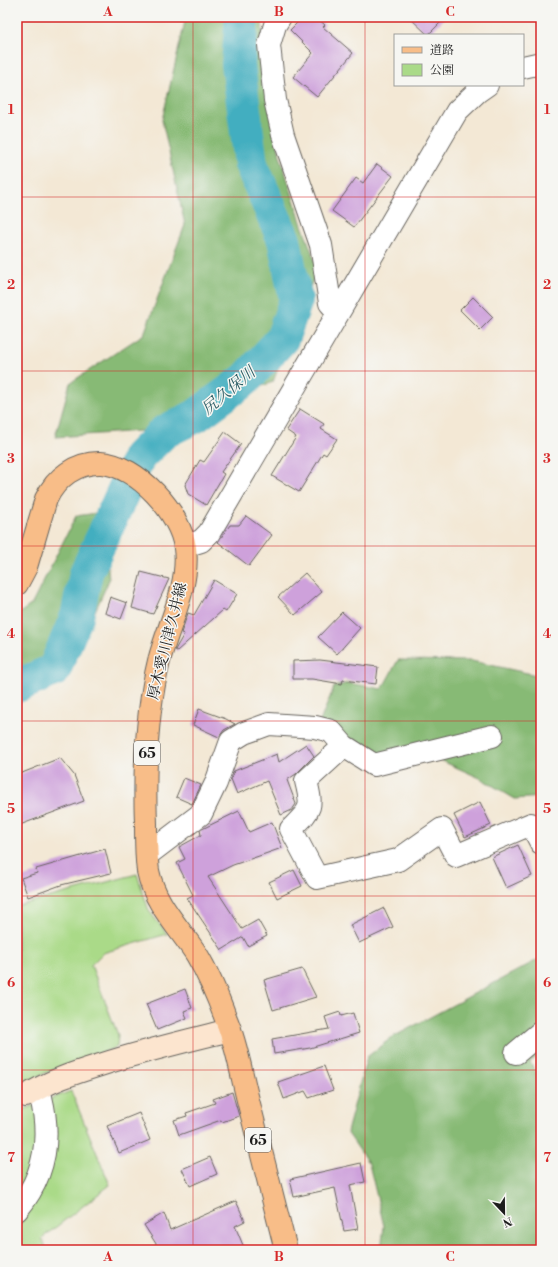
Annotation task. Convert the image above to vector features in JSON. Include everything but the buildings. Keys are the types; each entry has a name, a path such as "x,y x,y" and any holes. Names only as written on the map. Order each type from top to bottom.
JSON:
{"main road":[{"name":"厚木愛川津久井線","path":"17,584 26,567 46,499 59,479 80,467 94,464 109,464 128,474 157,495 167,506 180,529 185,546 183,578 161,654 152,700 146,766 147,854 150,878 156,897 202,964 230,1030 286,1250"}],"street":[{"path":"280,17 274,25 269,45 275,100 283,135 321,245 330,303 338,312"},
{"path":"524,67 541,63"},
{"path":"185,546 201,541 209,533 457,111 486,86"},
{"path":"147,854 201,814 216,783 231,741 244,733 268,724 315,727 331,731 344,746 374,765 492,736"},
{"path":"344,746 306,781 310,798 309,811 291,829 317,878 398,860 442,829 456,856 531,824 541,843"},
{"path":"17,1210 36,1179 45,1149 46,1119 31,1095 75,1073 122,1058 230,1030"},
{"path":"516,1053 541,1032"}],"green space":[{"path":"186,17 262,17 263,66 280,156 318,269 299,312 273,382 141,431 55,437 70,383 144,334 185,225 162,120"},
{"path":"103,512 109,580 80,645 34,671 17,675 17,615 32,604 76,516"},
{"path":"398,660 472,661 541,676 541,797 515,799 480,778 424,753 375,759 319,724 334,687 348,683 382,689"},
{"path":"137,874 149,911 167,934 103,953 91,965 118,1035 117,1047 40,1075 17,1090 17,906"},
{"path":"541,958 541,1055 530,1062 541,1082 541,1250 381,1250 384,1226 369,1164 347,1132 367,1057 391,1038"},
{"path":"71,1091 110,1185 42,1238 47,1250 17,1250 17,1112"}],"waterway":[{"name":"尻久保川","path":"17,686 54,670 77,616 86,573 139,457 164,432 196,416 246,379 282,339 296,300 284,240 251,164 238,64 242,17"}]}
